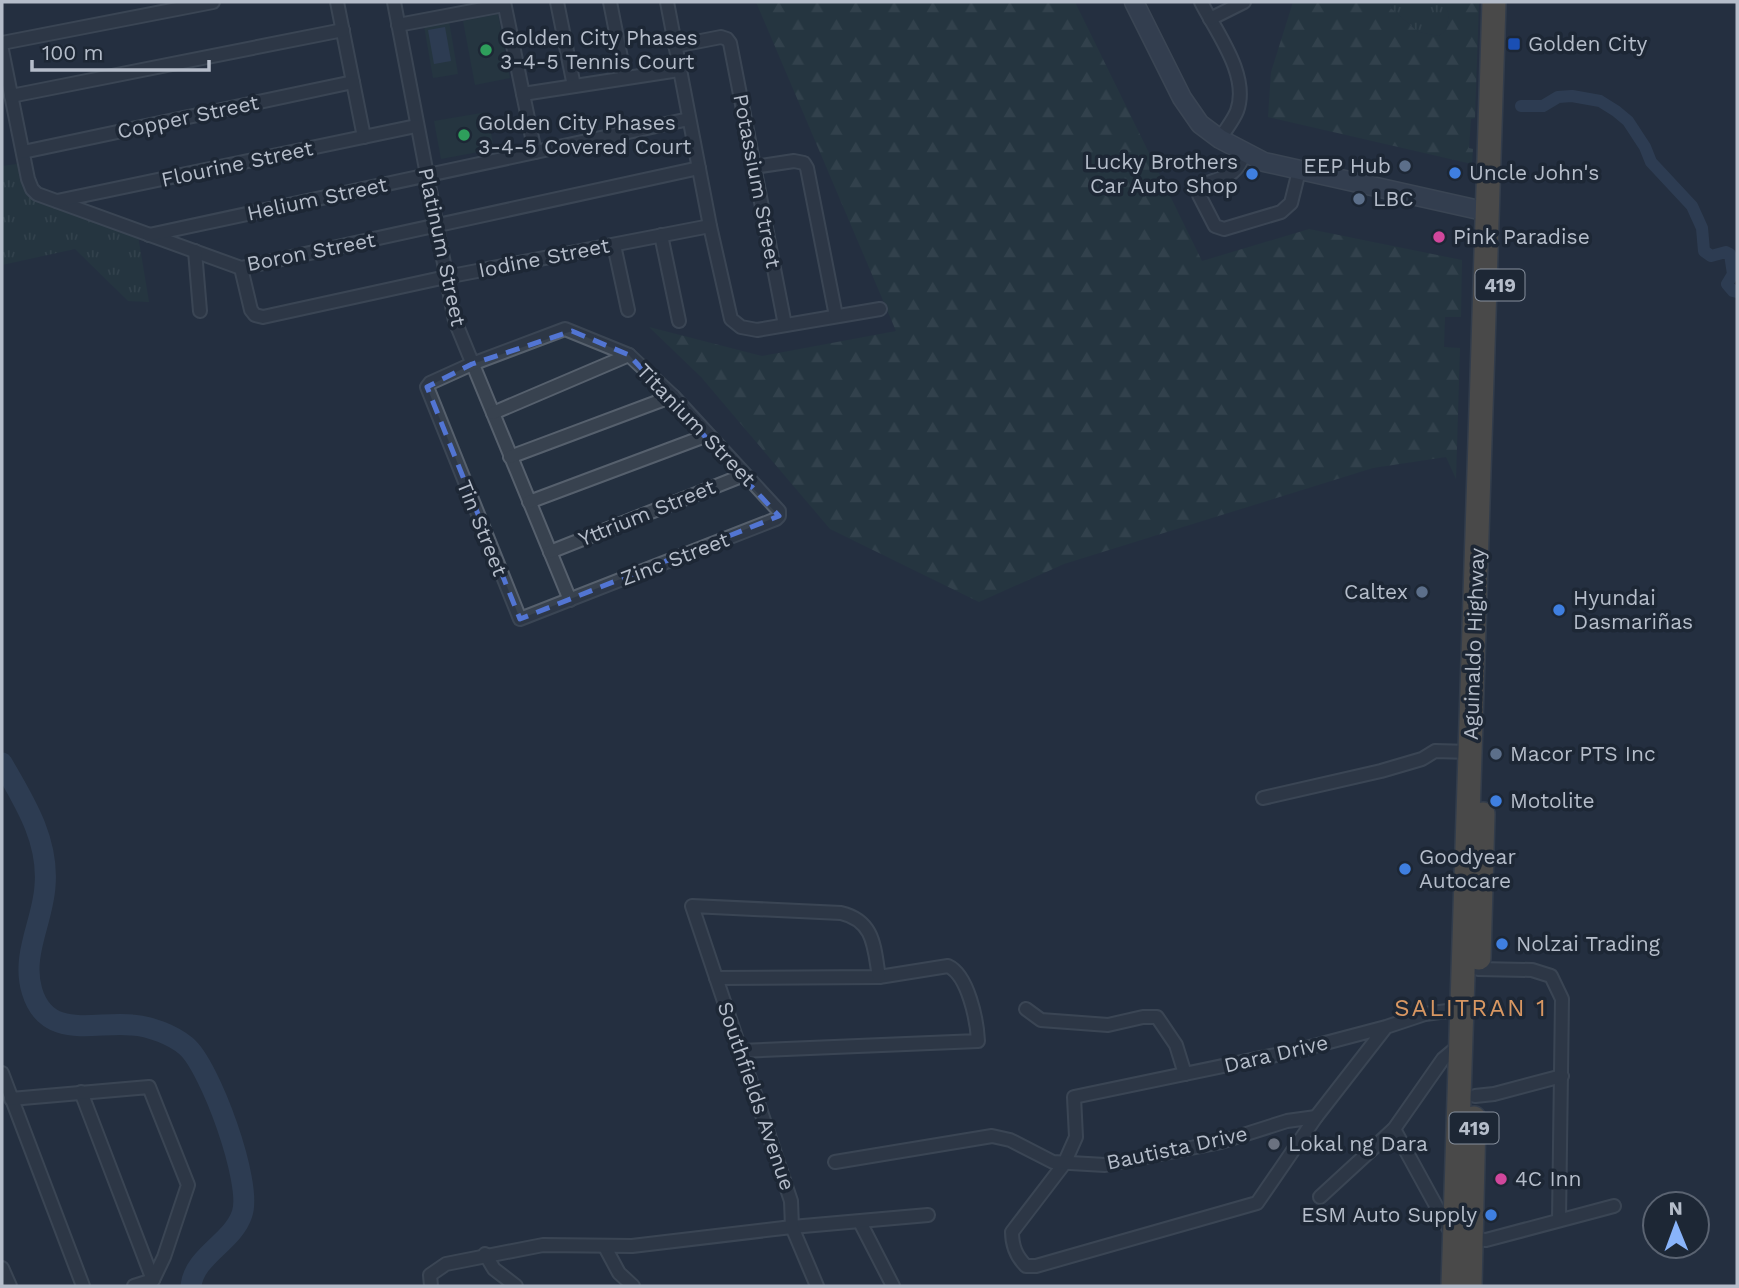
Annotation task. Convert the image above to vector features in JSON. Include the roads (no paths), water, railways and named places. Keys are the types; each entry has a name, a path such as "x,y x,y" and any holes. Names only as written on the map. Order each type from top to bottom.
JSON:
{"highway":[{"name":"Aguinaldo Highway","path":"1470,1286 1463,1239 1461,1044 1478,969 1488,212 1494,2"},
{"name":"Aguinaldo Highway","path":"1453,1286 1463,1239 1475,1096 1469,1008 1470,752 1485,534 1510,2"}],"street":[{"path":"2,43 213,2"},
{"path":"337,2 364,137"},
{"name":"Platinum Street","path":"394,2 455,321 570,600"},
{"path":"557,2 573,86"},
{"path":"610,2 625,78"},
{"path":"667,2 710,226 731,319 741,327 757,330 880,309"},
{"path":"1134,2 1182,98 1200,124 1244,154 1299,171 1488,212"},
{"path":"1201,2 1238,78 1239,102 1236,113 1220,139"},
{"path":"1210,19 1244,2"},
{"path":"398,25 451,8 504,3 535,152"},
{"path":"11,96 343,30"},
{"name":"Potassium Street","path":"675,46 721,37 730,43 785,325"},
{"name":"Boron Street","path":"2,50 23,152 32,189 37,194 241,268 699,168"},
{"path":"523,94 679,70"},
{"name":"Copper Street","path":"23,152 353,82"},
{"name":"Helium Street","path":"149,235 689,119"},
{"name":"Flourine Street","path":"57,201 416,126"},
{"path":"1244,154 1232,174 1200,187 1199,195 1214,226 1224,229 1281,212 1291,203 1299,171"},
{"path":"754,167 794,160 807,167 836,316"},
{"name":"Iodine Street","path":"241,268 251,310 263,317 446,277 710,226"},
{"path":"661,235 679,321"},
{"path":"614,245 628,310"},
{"path":"195,251 200,311"},
{"name":"Titanium Street","path":"472,364 565,329 629,355 673,396 779,511 779,516"},
{"path":"492,413 629,355"},
{"name":"Tin Street","path":"472,364 430,383 427,387 518,617 523,619 570,600"},
{"path":"510,457 673,396"},
{"path":"529,502 708,435"},
{"name":"Yttrium Street","path":"550,552 744,475"},
{"name":"Zinc Street","path":"570,600 779,516"},
{"path":"1263,797 1381,772 1422,760 1435,751 1470,752"},
{"name":"Southfields Avenue","path":"817,1286 792,1227 791,1200 692,906 841,913 855,916 866,925 879,977"},
{"path":"716,978 879,977 948,966 956,969 962,978 978,1026 978,1041 741,1051"},
{"path":"1478,969 1532,970 1551,976 1562,999 1559,1220"},
{"name":"Dara Drive","path":"1064,1164 1076,1137 1074,1097 1294,1051 1425,1014 1469,1008"},
{"path":"1026,1009 1041,1020 1108,1025 1143,1017 1157,1017 1176,1045 1185,1074"},
{"path":"1064,1164 1012,1232 1012,1243 1019,1259 1026,1266 1036,1266 1257,1203 1316,1118 1386,1027"},
{"path":"1320,1197 1394,1129 1443,1059 1461,1044"},
{"path":"2,1073 83,1286"},
{"path":"1475,1096 1494,1094 1562,1076"},
{"path":"11,1099 149,1087 188,1185 164,1257 153,1280 134,1286"},
{"path":"80,1092 153,1280"},
{"name":"Bautista Drive","path":"835,1162 992,1136 1010,1140 1053,1162 1105,1165 1221,1142 1287,1121 1316,1118"},
{"path":"1394,1129 1463,1239 1486,1240 1614,1206"},
{"path":"430,1286 430,1275 446,1264 485,1254 543,1245 632,1247 792,1227 928,1215"},
{"path":"860,1222 893,1286"},
{"path":"605,1247 619,1273 633,1286"},
{"path":"485,1254 494,1269 516,1286"},
{"path":"2,1268 10,1286"}],"water":[{"path":"445,27 451,61 434,64 428,30"}],"waterway":[{"path":"1521,106 1543,106 1558,97 1572,96 1600,101 1628,121 1645,147 1651,162 1692,206 1702,228 1704,251 1711,256 1726,252 1730,254 1733,274 1727,284 1737,292"},
{"path":"2,763 33,821 43,853 45,886 29,964 32,991 39,1007 60,1023 139,1026 175,1038 196,1058 227,1126 241,1178 244,1199 242,1214 231,1233 199,1266 191,1286"}],"place":[{"name":"Golden City","path":"1514,44"},
{"name":"Golden City Phases 3-4-5 Tennis Court","path":"486,50"},
{"name":"Golden City Phases 3-4-5 Covered Court","path":"464,135"},
{"name":"EEP Hub","path":"1405,166"},
{"name":"Uncle John's","path":"1455,173"},
{"name":"Lucky Brothers Car Auto Shop","path":"1252,174"},
{"name":"LBC","path":"1359,199"},
{"name":"Pink Paradise","path":"1439,237"},
{"name":"Caltex","path":"1422,592"},
{"name":"Hyundai Dasmariñas","path":"1559,610"},
{"name":"Macor PTS Inc","path":"1496,754"},
{"name":"Motolite","path":"1496,801"},
{"name":"Goodyear Autocare","path":"1405,869"},
{"name":"Nolzai Trading","path":"1502,944"},
{"name":"Lokal ng Dara","path":"1274,1144"},
{"name":"4C Inn","path":"1501,1179"},
{"name":"ESM Auto Supply","path":"1491,1215"}],"district":[{"name":"SALITRAN 1","path":"1471,1008"}]}
